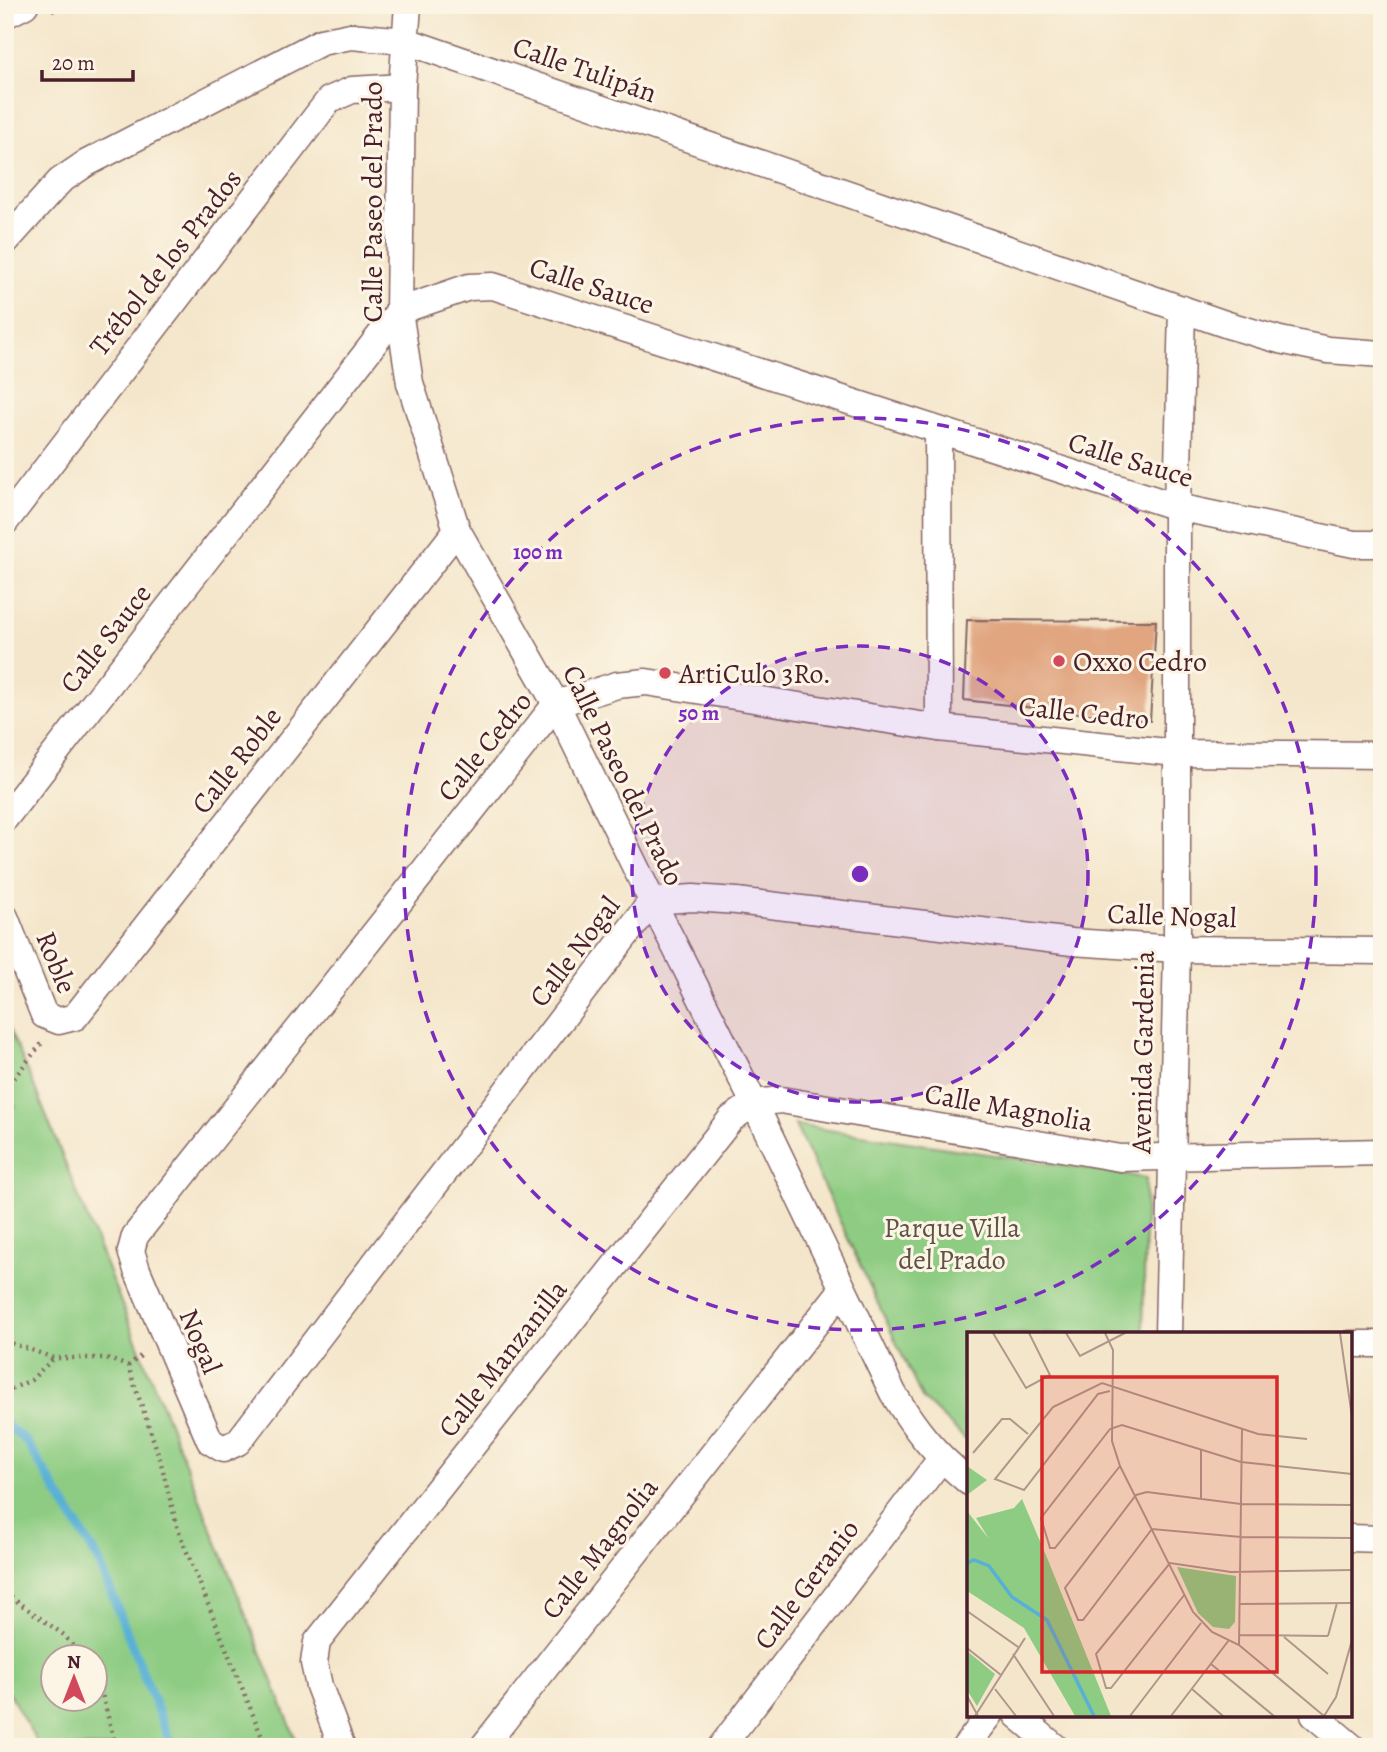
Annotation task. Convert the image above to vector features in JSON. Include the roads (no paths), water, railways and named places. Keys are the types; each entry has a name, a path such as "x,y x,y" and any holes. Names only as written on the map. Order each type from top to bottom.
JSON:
{"street":[{"path":"5,15 25,5"},
{"name":"Calle Paseo del Prado","path":"408,5 402,87 399,311 410,383 457,530 556,704 754,1103 893,1393 917,1432 941,1459 967,1480"},
{"name":"Calle Tulipán","path":"5,242 60,181 85,164 321,42 351,36 406,41 1182,309 1280,340 1328,350 1382,354"},
{"name":"Trébol de los Prados","path":"5,522 329,100 352,90 402,87"},
{"name":"Calle Sauce","path":"5,818 399,311 469,288 493,286 1177,508 1353,544 1382,544"},
{"name":"Avenida Gardenia","path":"1168,1332 1177,949 1177,508 1182,309"},
{"path":"938,430 939,728"},
{"name":"Calle Roble","path":"59,1021 75,1017 457,530"},
{"name":"Calle Cedro","path":"131,1251 135,1236 556,704 617,685 646,682 939,728 1176,753 1382,755"},
{"name":"Calle Nogal","path":"223,1448 238,1442 652,901 693,898 737,901 1072,942 1177,949 1382,951"},
{"name":"Roble","path":"5,918 44,1015 59,1021"},
{"name":"Calle Magnolia","path":"754,1103 781,1100 1120,1158 1382,1152"},
{"name":"Calle Manzanilla","path":"342,1747 319,1686 314,1663 317,1642 731,1119 754,1103"},
{"name":"Nogal","path":"131,1251 210,1441 223,1448"},
{"name":"Calle Magnolia","path":"483,1747 842,1290"},
{"path":"1352,1344 1382,1344"},
{"name":"Calle Geranio","path":"721,1747 941,1459"},
{"path":"1352,1538 1382,1539"},
{"path":"965,1747 988,1717"},
{"path":"1019,1717 1055,1747"},
{"path":"1316,1717 1352,1747"}],"waterway":[{"path":"5,1424 26,1441 98,1559 172,1747"}],"place":[{"name":"Oxxo Cedro","path":"1059,661"},
{"name":"ArtiCulo 3Ro.","path":"665,673"}],"park label":[{"name":"Parque Villa del Prado","path":"952,1243"}]}
